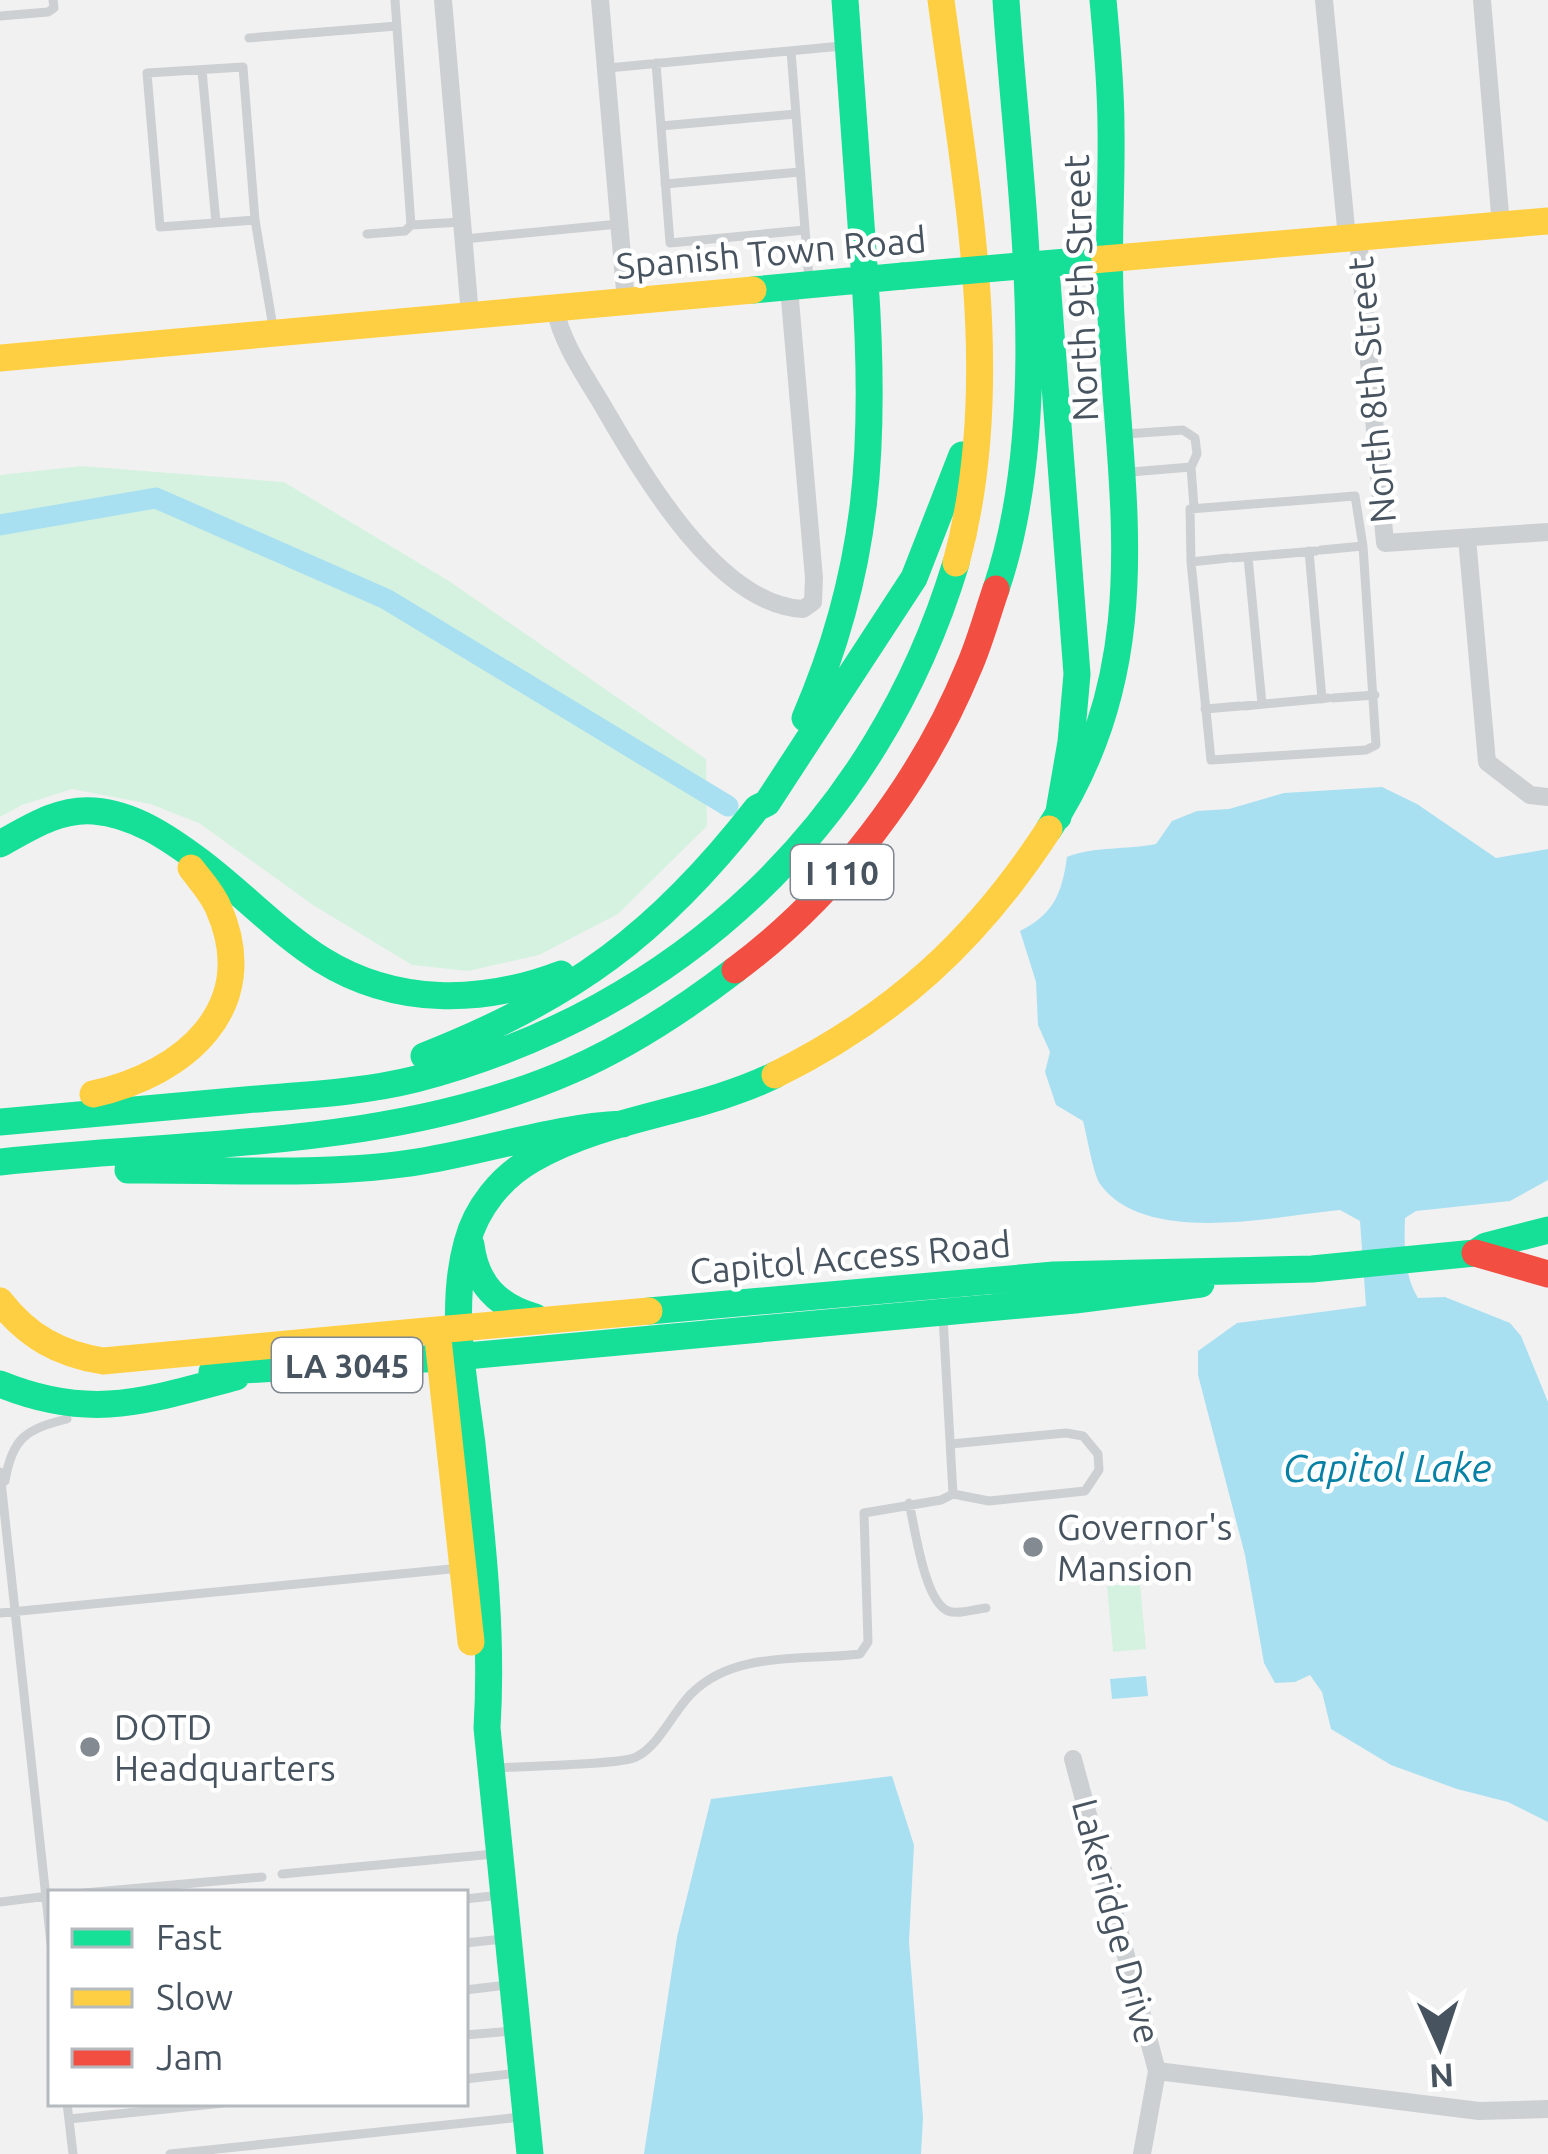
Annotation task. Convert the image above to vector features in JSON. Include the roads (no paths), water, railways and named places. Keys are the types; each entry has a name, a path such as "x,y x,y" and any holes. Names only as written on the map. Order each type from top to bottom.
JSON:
{"main road":[{"path":"327,1093 526,1014 611,963 618,951 680,900 758,808 830,661 859,560 872,424 845,0"},
{"name":"I 110","path":"0,1121 327,1093 451,1070 575,1023 685,956 782,871 819,830 896,711 925,650 961,543 973,483 979,308 941,0"},
{"path":"1010,0 1052,326 1076,644 1076,701 1058,817"},
{"name":"I 110","path":"0,1162 356,1129 448,1112 525,1089 619,1047 700,998 797,920 840,874 908,788 953,706 994,605 1016,512 1027,428 1029,334 1010,0"},
{"name":"North 9th Street","path":"623,1124 743,1091 814,1057 881,1015 977,932 1058,817 1086,757 1114,667 1127,574 1110,258 1111,101 1103,0"},
{"name":"Spanish Town Road","path":"0,358 1548,221"},
{"path":"758,808 767,803 914,578 977,416"},
{"path":"0,844 37,822 62,814 97,812 137,820 185,846 295,942 324,961 404,992 466,998 510,992 604,952 618,951"},
{"path":"0,861 22,845 58,830 95,825 144,836 180,858 208,889 225,928 229,956 226,990 208,1033 188,1057 162,1076 110,1093 0,1102"},
{"path":"0,1173 224,1166 369,1168 424,1161 584,1126 623,1124"},
{"path":"0,1301 44,1344 82,1359 107,1362 451,1343 461,1271 482,1206 518,1168 555,1148 623,1124"},
{"name":"Capitol Access Road","path":"451,1343 551,1320 942,1299 1108,1297 1270,1270 1475,1252 1548,1230"},
{"path":"470,1233 473,1267 492,1296 513,1311 551,1320"},
{"path":"1475,1252 1548,1274"},
{"name":"Capitol Access Road","path":"451,1343 942,1299"},
{"path":"0,1323 35,1356 84,1376 114,1379 255,1372"},
{"name":"LA 3045","path":"255,1372 451,1343 474,1567 476,1684 487,1728 530,2154"},
{"path":"0,1384 64,1408 127,1404 255,1372"}],"street":[{"path":"443,0 470,315"},
{"path":"600,0 626,302"},
{"name":"North 8th Street","path":"1324,0 1385,543 1467,538"},
{"path":"1482,0 1501,226"},
{"path":"555,308 592,388 685,532 719,566 766,597 796,609 813,602 814,578 799,287"},
{"path":"1548,532 1467,538 1486,762 1530,795 1548,797"},
{"name":"Lakeridge Drive","path":"1073,1759 1157,2072 1142,2154"},
{"path":"1157,2072 1479,2111 1548,2109"}],"lane":[{"path":"0,16 48,12 54,8 53,0"},
{"path":"367,234 405,231 411,225 394,0"},
{"path":"249,38 397,26"},
{"path":"605,68 848,45"},
{"path":"791,51 805,230 799,287"},
{"path":"656,63 670,243 805,230"},
{"path":"254,220 160,227 147,73 243,67 254,220 274,333"},
{"path":"202,70 216,223"},
{"path":"661,126 796,115"},
{"path":"665,184 800,172"},
{"path":"411,225 463,231 619,224"},
{"path":"1121,434 1190,432 1196,454 1191,467 1194,507 1188,519 1211,760 1372,748 1378,738 1364,546 1355,496 1194,507"},
{"path":"1125,472 1191,467"},
{"path":"1191,562 1364,546"},
{"path":"1315,551 1328,698"},
{"path":"1248,556 1262,704"},
{"path":"1205,709 1375,695"},
{"path":"942,1299 953,1494"},
{"path":"4,1486 13,1448 30,1432 127,1404"},
{"path":"490,1768 634,1759 656,1740 698,1686 719,1672 786,1659 860,1654 868,1642 864,1513 953,1494 989,1502 1085,1490 1099,1470 1098,1454 1083,1436 1066,1433 951,1444"},
{"path":"0,1472 48,1896 0,1902"},
{"path":"909,1503 928,1586 942,1608 952,1613 986,1608"},
{"path":"0,1613 474,1567"},
{"path":"282,1874 499,1853"},
{"path":"117,1890 262,1877"},
{"path":"468,1899 504,1895"},
{"path":"468,1942 508,1938"},
{"path":"468,1990 513,1984"},
{"path":"468,2036 518,2030"},
{"path":"468,2078 522,2073"},
{"path":"68,2106 73,2154"},
{"path":"69,2119 195,2106"},
{"path":"170,2154 526,2116"}],"water":[{"name":"Capitol Lake","path":"1382,787 1417,804 1496,858 1548,849 1548,1180 1510,1201 1416,1211 1405,1218 1405,1239 1407,1270 1418,1298 1445,1297 1510,1323 1521,1336 1548,1402 1548,1822 1508,1802 1391,1765 1331,1729 1322,1692 1310,1675 1275,1683 1264,1663 1245,1555 1198,1375 1198,1351 1237,1323 1366,1306 1360,1221 1340,1210 1247,1221 1179,1221 1121,1203 1097,1179 1083,1121 1056,1105 1045,1072 1050,1052 1038,1025 1036,982 1020,931 1054,901 1067,857 1156,844 1172,821 1197,811 1229,809 1284,793"},
{"path":"1146,1676 1148,1696 1112,1699 1110,1679"},
{"path":"892,1776 914,1845 909,1942 923,2118 921,2154 644,2154 677,1937 711,1799"}],"waterway":[{"path":"0,525 156,498 386,599 728,806"}],"place":[{"name":"Governor's Mansion","path":"1033,1547"},
{"name":"DOTD Headquarters","path":"90,1747"}]}
